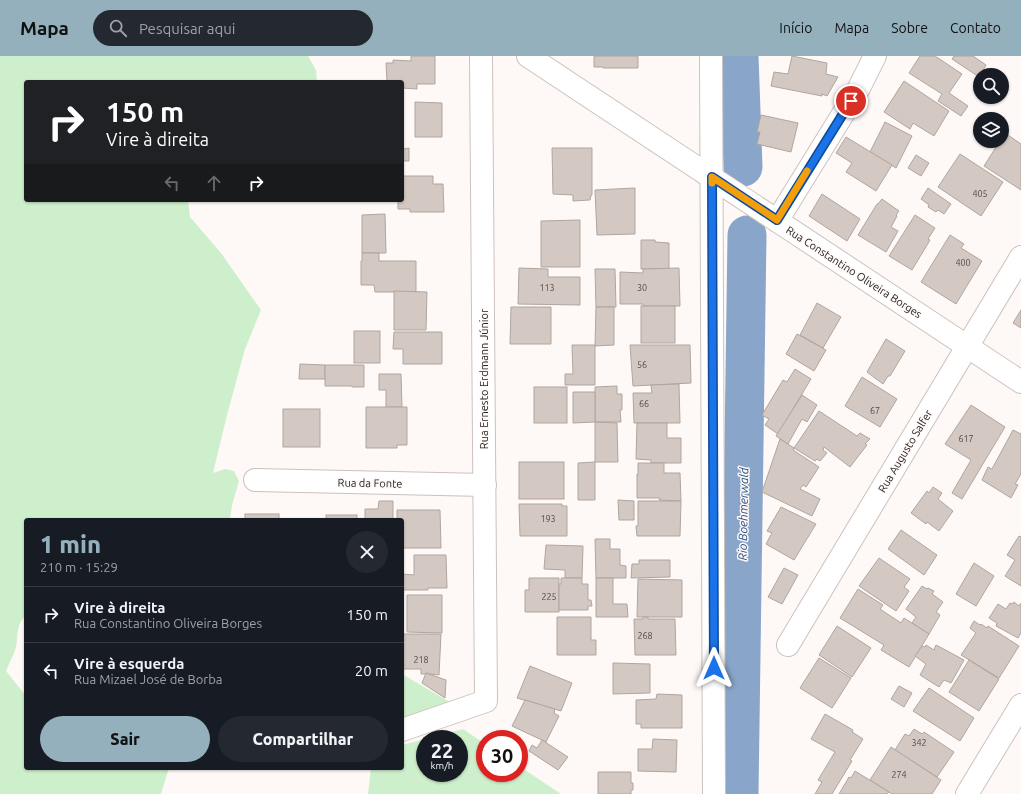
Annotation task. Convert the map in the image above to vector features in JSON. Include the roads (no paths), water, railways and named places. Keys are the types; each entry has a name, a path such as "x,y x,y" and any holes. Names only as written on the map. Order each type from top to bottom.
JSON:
{"street":[{"name":"Rua Ernesto Erdmann Júnior","path":"404,729 486,701 481,56"},
{"name":"Rua Constantino Oliveira Borges","path":"528,56 1021,382"},
{"path":"711,56 714,794"},
{"path":"777,220 859,88 875,56"},
{"name":"Rua Augusto Salfer","path":"788,645 1021,257"},
{"name":"Rua da Fonte","path":"255,480 485,486"},
{"path":"967,794 1021,705"}],"waterway":[{"name":"Rio Boehmerwald","path":"739,56 743,167"},
{"name":"Rio Boehmerwald","path":"739,794 747,235"}]}
